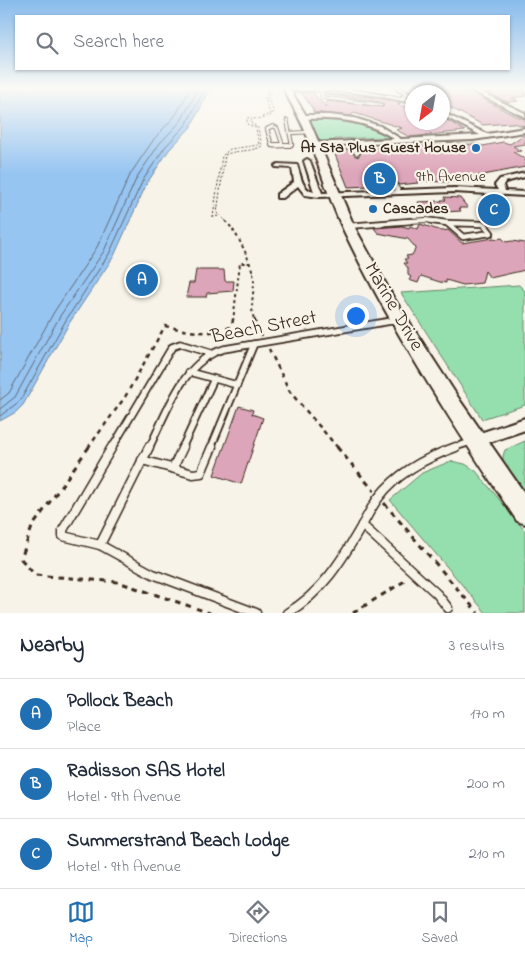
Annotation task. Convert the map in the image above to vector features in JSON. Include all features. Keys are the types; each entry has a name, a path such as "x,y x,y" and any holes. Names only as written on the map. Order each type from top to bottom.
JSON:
{"main road":[{"name":"Marine Drive","path":"304,117 348,226 400,320 476,441 525,513"}],"street":[{"path":"304,117 332,117 353,120 385,130 400,141"},
{"path":"450,117 486,136"},
{"path":"314,144 486,136 525,130"},
{"path":"307,161 319,195"},
{"path":"278,166 295,166 298,183 308,192 319,195"},
{"name":"9th Avenue","path":"319,195 444,190 502,192 499,185 502,180 525,175"},
{"path":"280,196 298,183"},
{"path":"502,192 525,194"},
{"path":"476,441 525,424"}],"lane":[{"path":"283,146 277,128 268,128 271,144 283,146 293,144 287,120"},
{"path":"291,133 310,132"},
{"path":"354,142 357,153"},
{"path":"394,184 399,192"},
{"path":"348,226 420,220 447,223 482,223 491,233 464,237 447,223"},
{"name":"Beach Street","path":"100,545 179,388 195,364 210,353 400,320"},
{"path":"210,353 180,344 172,347 63,530 63,536 100,545 153,574 256,613"},
{"path":"142,460 196,474 202,472 254,344"},
{"path":"189,372 237,385"},
{"path":"173,468 214,379"},
{"path":"287,613 303,605 323,586 379,497 394,481 420,462 476,441"},
{"path":"362,525 416,574 448,608"}],"path":[{"path":"261,117 252,118 250,122 258,128 262,146 257,149 233,151 225,155 218,216 232,226 250,263 254,279 252,315 257,327 290,392 478,613"},
{"path":"210,613 118,582 35,575 22,559 32,528 125,397 165,326 206,333 223,332 232,326 240,263 250,263"},
{"path":"353,613 416,574"}],"green space":[{"path":"313,118 357,124 391,137 383,140 385,138 383,137 335,139 332,142 326,143 317,139 309,121"},
{"path":"519,285 525,291 525,405 482,419 401,293"},
{"path":"525,441 525,494 508,474 503,462 503,456 505,450"},
{"path":"451,461 465,464 476,471 525,531 525,613 486,613 390,500 422,473"}],"water":[{"path":"0,117 196,117 190,128 169,150 147,183 114,256 70,322 23,405 16,412 0,421"}],"building":[{"path":"366,117 405,117 405,130 450,130 450,122 465,131 410,137 396,130 402,128"},
{"path":"467,117 517,117 525,119 525,126 511,123 483,125"},
{"path":"525,134 525,144 513,146 521,151 513,152 525,159 525,167 447,182 417,181 418,183 399,185 393,180 391,185 348,187 334,152 336,152 335,150 350,149 358,157 361,153 359,149 475,144 483,146 503,142 510,144"},
{"path":"444,197 460,198 468,208 459,208 461,211 428,213 426,209 422,209 418,202 446,200"},
{"path":"420,224 442,231 448,230 462,243 502,238 506,242 525,243 525,270 490,278 485,271 482,283 463,285 446,280 446,283 440,282 421,276 418,283 409,280 411,277 408,275 408,268 404,263 407,263 404,259 408,259 406,256 412,255 416,248 408,239 378,233 374,228 402,226 409,228 410,226 418,229"},
{"path":"196,270 224,270 225,281 234,281 233,291 207,293 206,297 186,297 189,283 194,283"},
{"path":"239,406 253,410 252,414 263,418 241,484 214,475"}],"place":[{"name":"At Sta Plus Guest House","path":"476,148"},
{"name":"Radisson SAS Hotel","path":"380,179"},
{"name":"Cascades","path":"373,209"},
{"name":"Summerstrand Beach Lodge","path":"494,210"},
{"name":"Pollock Beach","path":"142,280"}]}
